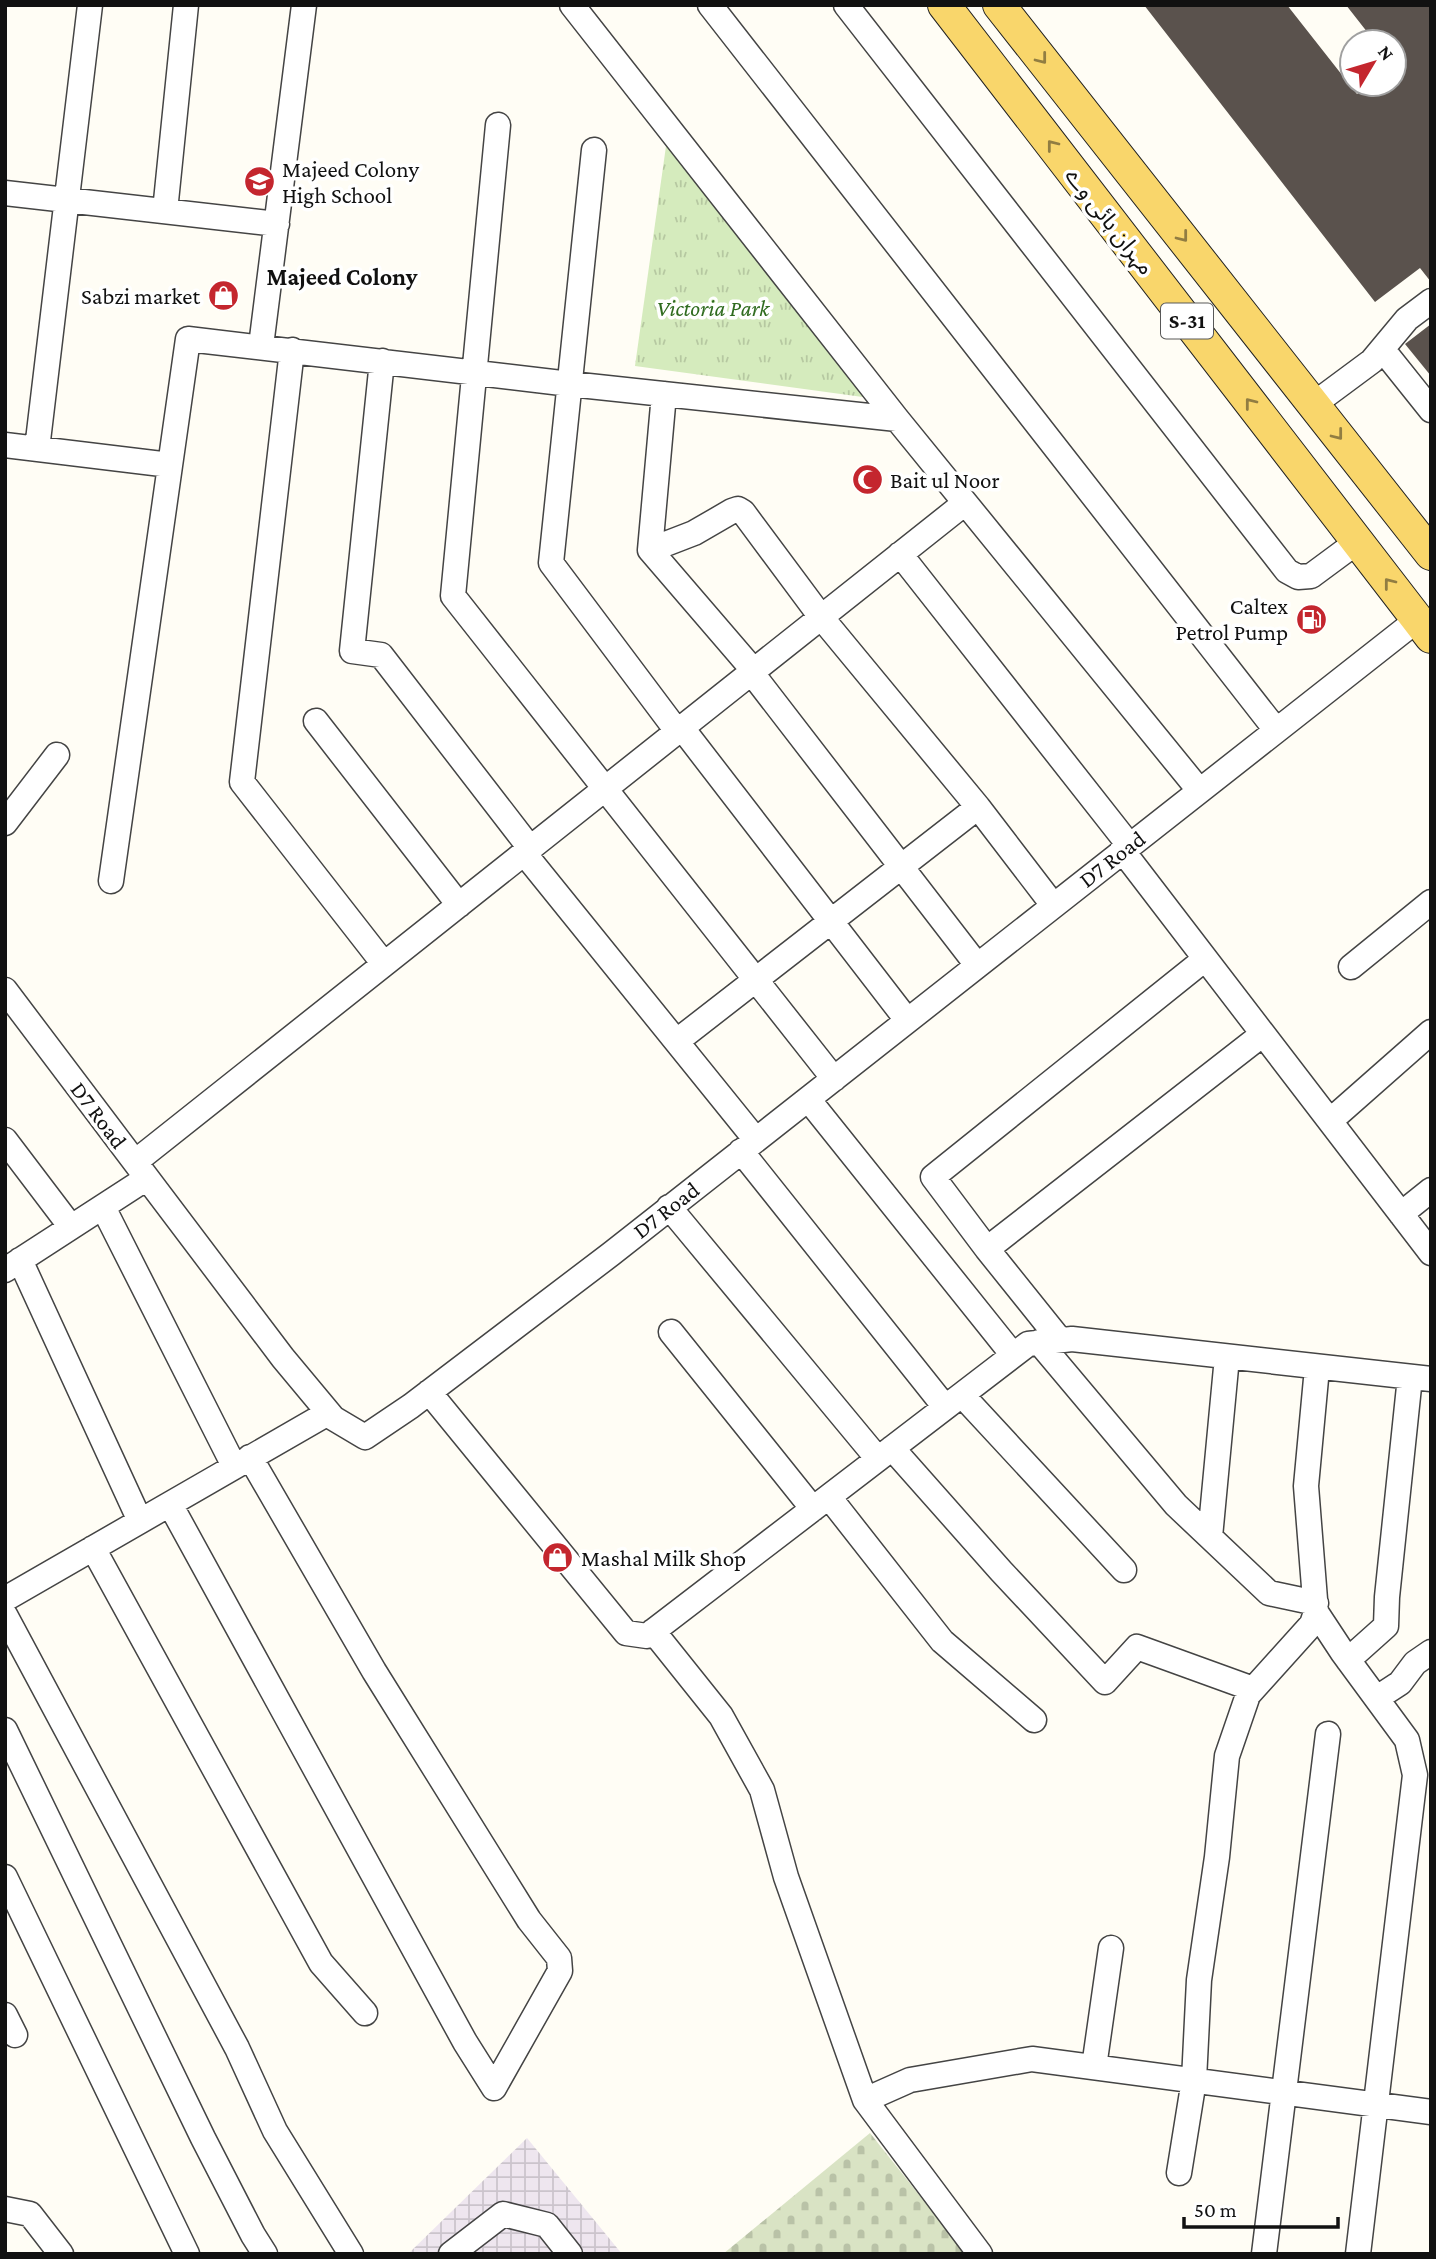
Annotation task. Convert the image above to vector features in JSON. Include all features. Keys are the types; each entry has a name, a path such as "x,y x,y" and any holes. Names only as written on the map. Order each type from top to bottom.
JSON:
{"main road":[{"name":"مہران ہائی وے","path":"944,5 1424,628"},
{"name":"مہران ہائی وے","path":"999,5 1431,554"}],"street":[{"path":"37,449 89,5"},
{"path":"165,211 186,5"},
{"path":"261,345 304,5"},
{"path":"572,5 897,419 1199,790"},
{"path":"710,5 1276,730"},
{"path":"846,5 1287,571 1298,577 1311,576 1357,542"},
{"path":"498,125 453,596 834,1079"},
{"path":"594,150 551,563 908,1020"},
{"path":"5,193 277,224"},
{"path":"1314,404 1372,361 1407,319 1431,300"},
{"path":"111,881 188,339 261,345 570,384 897,419"},
{"path":"292,349 242,782 384,964"},
{"path":"1383,350 1431,410"},
{"path":"382,361 352,651 381,655 527,850 677,1041 749,1146 954,1401 1124,1570"},
{"path":"664,394 650,550 752,671 977,965"},
{"path":"5,445 170,465"},
{"path":"139,1521 13,1265 103,1207 141,1170 384,964 965,503"},
{"path":"650,550 694,533 738,509 743,512 821,617 978,807 1053,905"},
{"path":"900,554 1126,847 1205,959 1431,1253"},
{"name":"D7 Road","path":"5,990 283,1358 332,1418 365,1437 429,1392 749,1146 1276,730 1424,628"},
{"path":"316,721 458,905"},
{"path":"5,823 57,755"},
{"path":"677,1041 978,807"},
{"path":"1351,967 1431,902"},
{"path":"1205,959 933,1177 1049,1341 1177,1505 1269,1593 1316,1608 1348,1660 1407,1741 1423,1772 1357,2254"},
{"path":"1330,1121 1431,1032"},
{"path":"986,1249 1262,1034"},
{"path":"808,1099 1013,1355"},
{"path":"5,1140 71,1227"},
{"path":"1401,1214 1431,1190"},
{"path":"103,1207 242,1462 529,1920 559,1958 560,1971 494,2088 465,2042 170,1504"},
{"path":"669,1207 885,1454 1001,1571 1105,1682 1137,1647 1253,1689"},
{"path":"671,1332 942,1641 1034,1720"},
{"path":"429,1392 626,1633 647,1636 1028,1344 1072,1339 1421,1378 1387,1597 1386,1626 1348,1660"},
{"path":"1210,1537 1227,1357"},
{"path":"1179,2173 1194,2080 1199,1980 1217,1857 1227,1756 1248,1695 1312,1623 1316,1608 1306,1486 1317,1368"},
{"path":"5,1598 328,1413"},
{"path":"93,1548 321,1963 365,2012"},
{"path":"5,1615 237,2048 275,2131 351,2254"},
{"path":"653,1631 721,1716 762,1790 786,1877 865,2101 980,2254"},
{"path":"1377,1698 1400,1683 1415,1663 1431,1652"},
{"path":"5,1730 202,2138 265,2254"},
{"path":"1264,2254 1328,1734"},
{"path":"5,1877 187,2254"},
{"path":"1094,2067 1111,1948"},
{"path":"865,2101 910,2080 1031,2059 1431,2112"},
{"path":"5,2209 30,2214 61,2254"},
{"path":"451,2254 503,2214 547,2224 570,2254"}],"shaded area":[{"path":"527,2138 622,2254 408,2254"}],"green space":[{"name":"Victoria Park","path":"667,139 870,398 635,366"},
{"path":"870,2133 966,2254 723,2254"}],"building":[{"path":"1144,5 1287,5 1338,70 1338,98 1408,98 1408,28 1364,28 1346,5 1431,5 1431,282 1420,268 1375,302"},
{"path":"1431,324 1431,376 1405,344"}],"place":[{"name":"Majeed Colony High School","path":"259,182"},
{"name":"Sabzi market","path":"223,296"},
{"name":"Bait ul Noor","path":"867,480"},
{"name":"Caltex Petrol Pump","path":"1311,619"},
{"name":"Mashal Milk Shop","path":"558,1558"}],"district":[{"name":"Majeed Colony","path":"342,277"}]}
